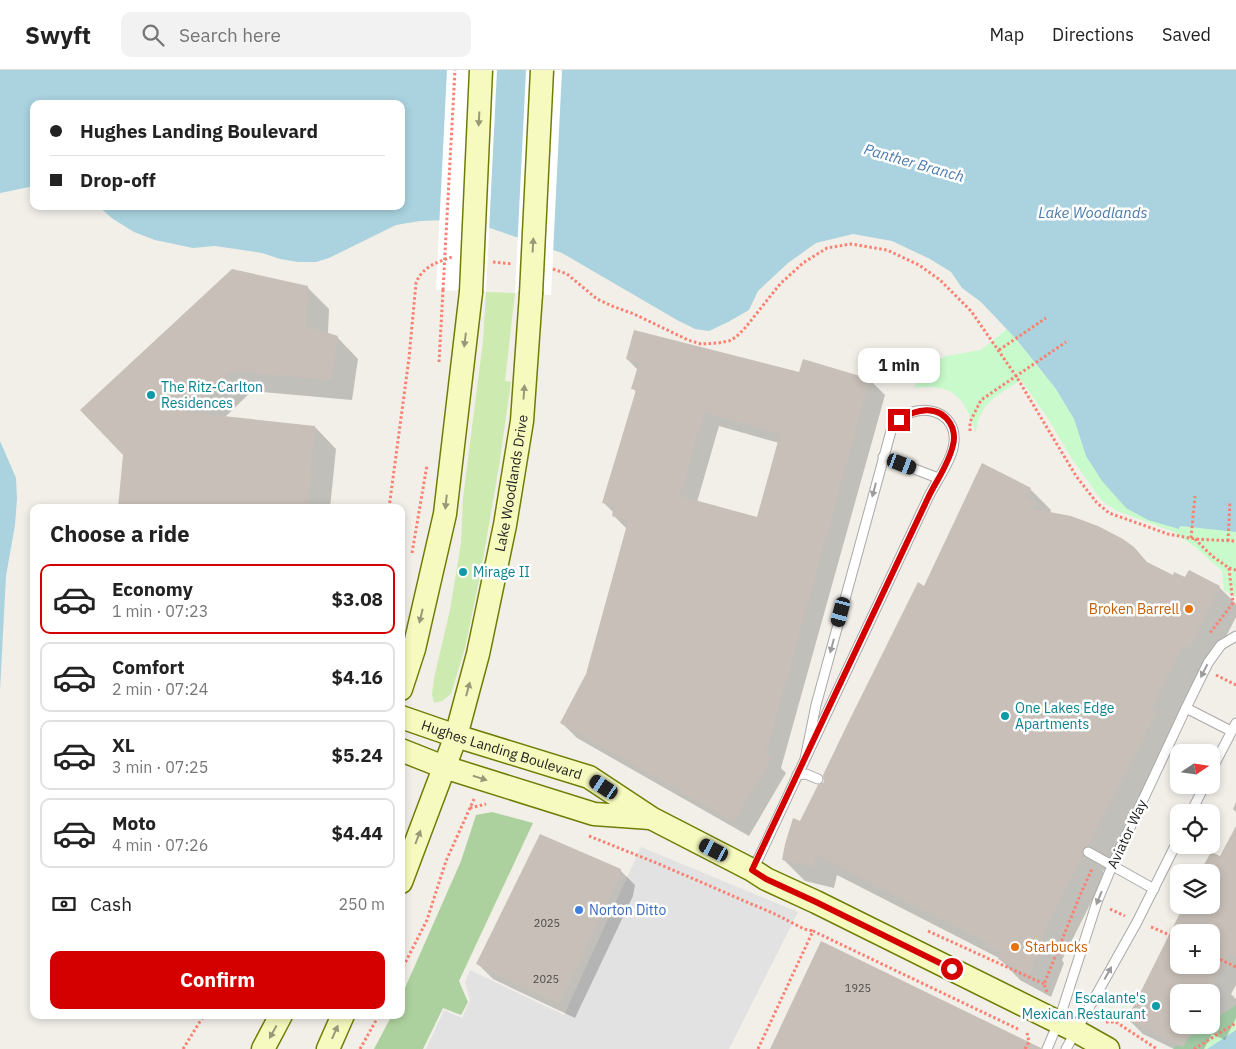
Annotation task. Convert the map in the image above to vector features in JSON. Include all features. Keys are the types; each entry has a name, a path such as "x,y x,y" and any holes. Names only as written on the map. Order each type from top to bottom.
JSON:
{"main road":[{"path":"405,677 414,649 445,514 471,292 481,70"},
{"name":"Lake Woodlands Drive","path":"405,871 456,736 478,654 505,525 522,421 531,294 542,70"},
{"name":"Hughes Landing Boulevard","path":"405,718 456,736 589,776 651,818 766,879 1042,1002 1067,1034 1108,1049"},
{"name":"Hughes Landing Boulevard","path":"405,752 444,767 594,814 651,818"},
{"path":"263,1049 279,1019"},
{"path":"328,1049 341,1019"}],"lane":[{"path":"752,870 805,759 938,478 951,453 954,443 953,428 945,416 935,410 909,413 899,420 891,431 816,705 805,759"},
{"path":"883,457 938,478"},
{"name":"Aviator Way","path":"1067,1034 1097,902 1112,866 1186,708 1214,654 1226,640 1236,636"},
{"path":"1186,708 1233,727 1220,753"},
{"path":"797,775 806,774 818,779"},
{"path":"1088,852 1154,889"},
{"name":"Aviator Way","path":"1047,1049 1067,1034 1154,889 1171,854"}],"path":[{"path":"439,368 455,70"},
{"path":"547,268 567,274 597,299 701,344 730,341 745,328 780,284 803,263 827,248 851,244 887,250 919,265 940,280 971,311 1016,376 1076,476 1096,503 1109,512 1168,534 1191,538 1236,541"},
{"path":"390,504 408,368 416,283 419,274 436,263 452,257 461,258"},
{"path":"489,262 517,265"},
{"path":"998,350 1046,318"},
{"path":"1016,376 1066,342"},
{"path":"412,555 428,460"},
{"path":"1191,538 1195,496"},
{"path":"1228,541 1230,501"},
{"path":"1229,568 1236,570"},
{"path":"405,963 427,920 446,861 482,779"},
{"path":"470,808 489,803"},
{"path":"581,833 660,864 813,931 1026,1033"},
{"path":"758,1049 813,931"},
{"path":"1220,959 1236,967"},
{"path":"1025,1049 1029,1042 1026,1033 1042,1002"},
{"path":"183,1049 202,1019"},
{"path":"360,1049 377,1019"},
{"path":"1194,1049 1236,1023"}],"green space":[{"path":"486,292 515,293 505,381 511,382 481,571 465,648 451,694 442,701 434,703 432,694 434,678 450,610 461,543 463,498 483,341"},
{"path":"1045,314 1018,342 1056,389 1074,419 1086,456 1180,526 1236,532 1236,597 1224,590 1222,571 1195,547 1174,532 1117,511 1102,501 1072,459 1047,417 1021,380 990,401 980,415 976,434 967,411 956,396 949,391 939,388 914,388 921,374 930,364 946,356 981,350 1007,329 1013,336"},
{"path":"492,812 533,823 459,981 468,1002 461,1015 443,1008 423,1049 374,1049 390,1019 405,1019 405,988 461,861 476,815"},
{"path":"1236,1005 1236,1030 1207,1049 1172,1049 1194,1034 1220,1034 1220,1016"}],"shaded area":[{"path":"641,847 798,912 729,1049 426,1049 444,1010 462,1018 470,1000 465,982 470,970 564,1015"}],"water":[{"name":"Lake Woodlands","path":"0,70 1236,70 1236,532 1180,526 1179,529 1148,520 1126,508 1102,481 1086,456 1074,419 1056,389 1016,339 981,302 962,288 951,272 930,259 892,241 853,234 816,243 788,263 758,291 749,310 709,331 695,329 677,320 562,253 473,222 449,220 420,221 396,225 329,258 316,262 298,262 262,253 215,246 193,248 155,240 134,232 103,210 405,210 405,100 30,100 30,187 0,193"},
{"path":"0,441 16,478 17,499 15,525 6,576 0,691"},
{"path":"1236,1030 1236,1049 1207,1049"}],"pier":[{"path":"447,70 497,70 486,292 436,290"},
{"path":"526,70 562,70 551,295 515,293"}],"building":[{"name":"The Ritz-Carlton Residences","path":"232,269 308,286 306,326 338,336 331,380 231,371 186,412 315,426 307,504 118,504 123,455 80,410"},
{"path":"634,330 799,372 803,359 870,379 766,753 772,757 734,822 560,723 586,674 628,521 612,516 614,506 602,503 636,390 631,389 639,363 626,359","holes":["704,412 780,434 757,517 680,496"]},
{"name":"One Lakes Edge Apartments","path":"982,463 1031,488 1026,497 1037,503 1034,509 1071,516 1098,526 1134,547 1147,562 1173,575 1174,572 1185,577 1189,570 1220,586 1189,648 1183,645 1151,708 1157,711 1088,846 1082,849 1083,856 1041,939 1044,940 1029,976 998,959 1001,952 989,947 990,944 816,855 813,867 782,860 793,818 800,821 818,785 824,782 823,775 849,721 918,582 924,586"},
{"path":"1236,826 1236,956 1230,953 1220,972 1220,924 1174,924 1180,914 1220,914 1220,864 1204,864 1210,854 1220,856"},
{"path":"540,834 621,869 618,881 559,1004 476,964"},
{"path":"1170,933 1170,974 1219,974 1214,984 1170,984 1170,1034 1190,1034 1183,1047 1127,1019"},
{"path":"821,941 1041,1048 1041,1049 770,1049"}],"place":[{"name":"The Ritz-Carlton Residences","path":"151,395"},
{"name":"Mirage II","path":"463,572"},
{"name":"Broken Barrell","path":"1189,609"},
{"name":"One Lakes Edge Apartments","path":"1005,716"},
{"name":"Norton Ditto","path":"579,910"},
{"name":"Starbucks","path":"1015,947"},
{"name":"Escalante's Mexican Restaurant","path":"1156,1006"}],"route":[{"path":"899,420 909,413 923,410 935,410 945,416 953,428 954,443 951,453 752,870 766,879 952,969"}],"water label":[{"name":"Panther Branch","path":"914,163"}]}
